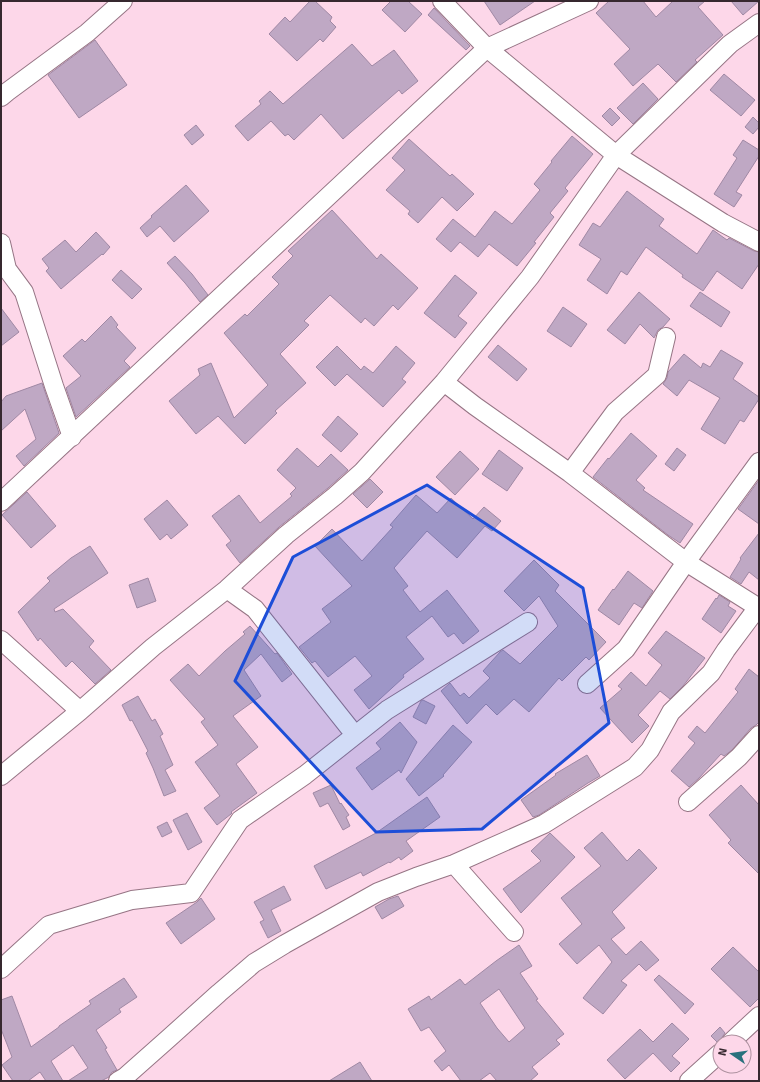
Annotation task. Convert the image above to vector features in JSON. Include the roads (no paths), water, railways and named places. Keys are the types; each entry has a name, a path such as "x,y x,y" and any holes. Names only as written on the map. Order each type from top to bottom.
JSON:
{"street":[{"path":"1,97 87,33 123,1"},
{"path":"442,1 487,48 616,155 723,223 759,242"},
{"path":"1,502 487,48 589,1"},
{"path":"1,776 80,711 153,647 227,589 286,535 335,496 362,472 444,382 530,277 616,155 730,44 759,23"},
{"path":"1,242 7,269 24,292 72,437"},
{"path":"570,473 615,412 657,375 666,337"},
{"path":"118,1081 131,1072 170,1038 218,993 254,964 285,944 378,892 454,864 544,824 635,767 650,750 671,712 711,673 758,607 686,562 570,473 482,411 444,382"},
{"path":"587,684 626,649 686,562 759,462"},
{"path":"227,589 255,609 355,735"},
{"path":"1,969 49,925 132,900 191,893 240,820 305,776 387,710 528,622"},
{"path":"1,640 80,711"},
{"path":"688,802 739,757 759,735"},
{"path":"454,864 514,932"},
{"path":"740,1034 759,1016"},
{"path":"690,1081 712,1060"}]}
